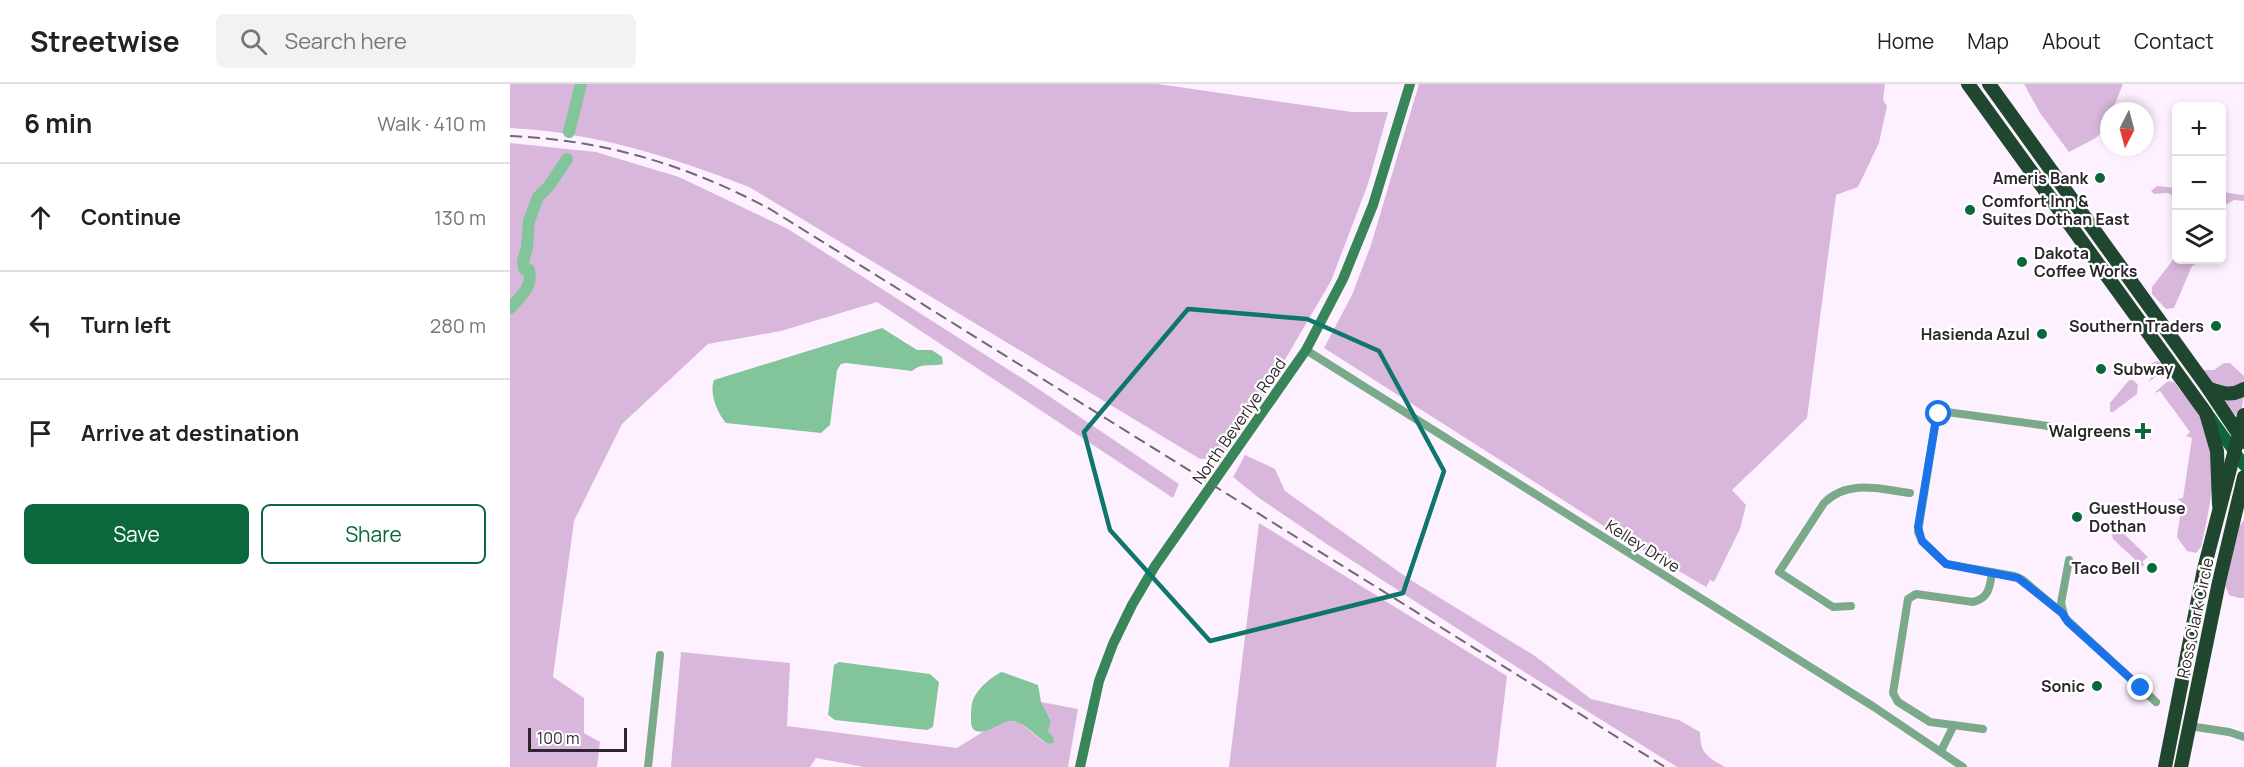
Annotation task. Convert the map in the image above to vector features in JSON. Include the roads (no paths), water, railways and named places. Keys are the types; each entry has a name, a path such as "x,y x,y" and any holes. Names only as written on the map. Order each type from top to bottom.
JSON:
{"highway":[{"path":"1968,84 2206,413 2217,451 2219,505"},
{"path":"1989,84 2208,388 2239,442"},
{"path":"2208,388 2227,394 2237,393 2244,389"},
{"name":"Ross Clark Circle","path":"2165,767 2219,505 2239,442 2244,415"},
{"name":"Ross Clark Circle","path":"2181,767 2231,527 2244,477"},
{"path":"2231,527 2244,516"},
{"path":"2186,657 2202,661"},
{"path":"2173,724 2189,726"}],"main road":[{"path":"2206,413 2239,442 2244,465"}],"street":[{"name":"North Beverlye Road","path":"1080,767 1090,711 1099,681 1113,644 1132,605 1155,567 1306,350 1344,279 1365,226 1410,84"},
{"name":"Kelley Drive","path":"1306,350 1874,707 1963,767"},
{"path":"2048,426 1947,412 1942,412 1937,416 1918,527 1919,537 1946,564 2014,576 2023,580 2062,613 2068,622 2156,702"},
{"path":"1851,606 1833,607 1779,572 1824,502 1832,495 1852,487 1865,486 1910,493"},
{"path":"2062,613 2061,603 2069,560"},
{"path":"1983,729 1930,722 1898,702 1894,697 1908,599 1916,594 1978,601 1987,594 1992,572"},
{"path":"648,767 660,655"},
{"path":"1941,751 1954,725"},
{"path":"2189,726 2229,732 2244,737"}],"waterway":[{"path":"569,132 581,84"},
{"path":"510,308 528,286 529,270 524,269 523,261 527,248 529,221 538,197 549,186 567,159"}],"railway":[{"path":"510,136 579,143 644,157 708,180 770,209 1665,767"}],"place":[{"name":"Ameris Bank","path":"2100,178"},
{"name":"Comfort Inn & Suites Dothan East","path":"1970,210"},
{"name":"Dakota Coffee Works","path":"2022,262"},
{"name":"Southern Traders","path":"2216,326"},
{"name":"Hasienda Azul","path":"2042,334"},
{"name":"Subway","path":"2101,369"},
{"name":"Walgreens","path":"2143,431"},
{"name":"GuestHouse Dothan","path":"2077,517"},
{"name":"Taco Bell","path":"2152,568"},
{"name":"Sonic","path":"2097,686"}]}
